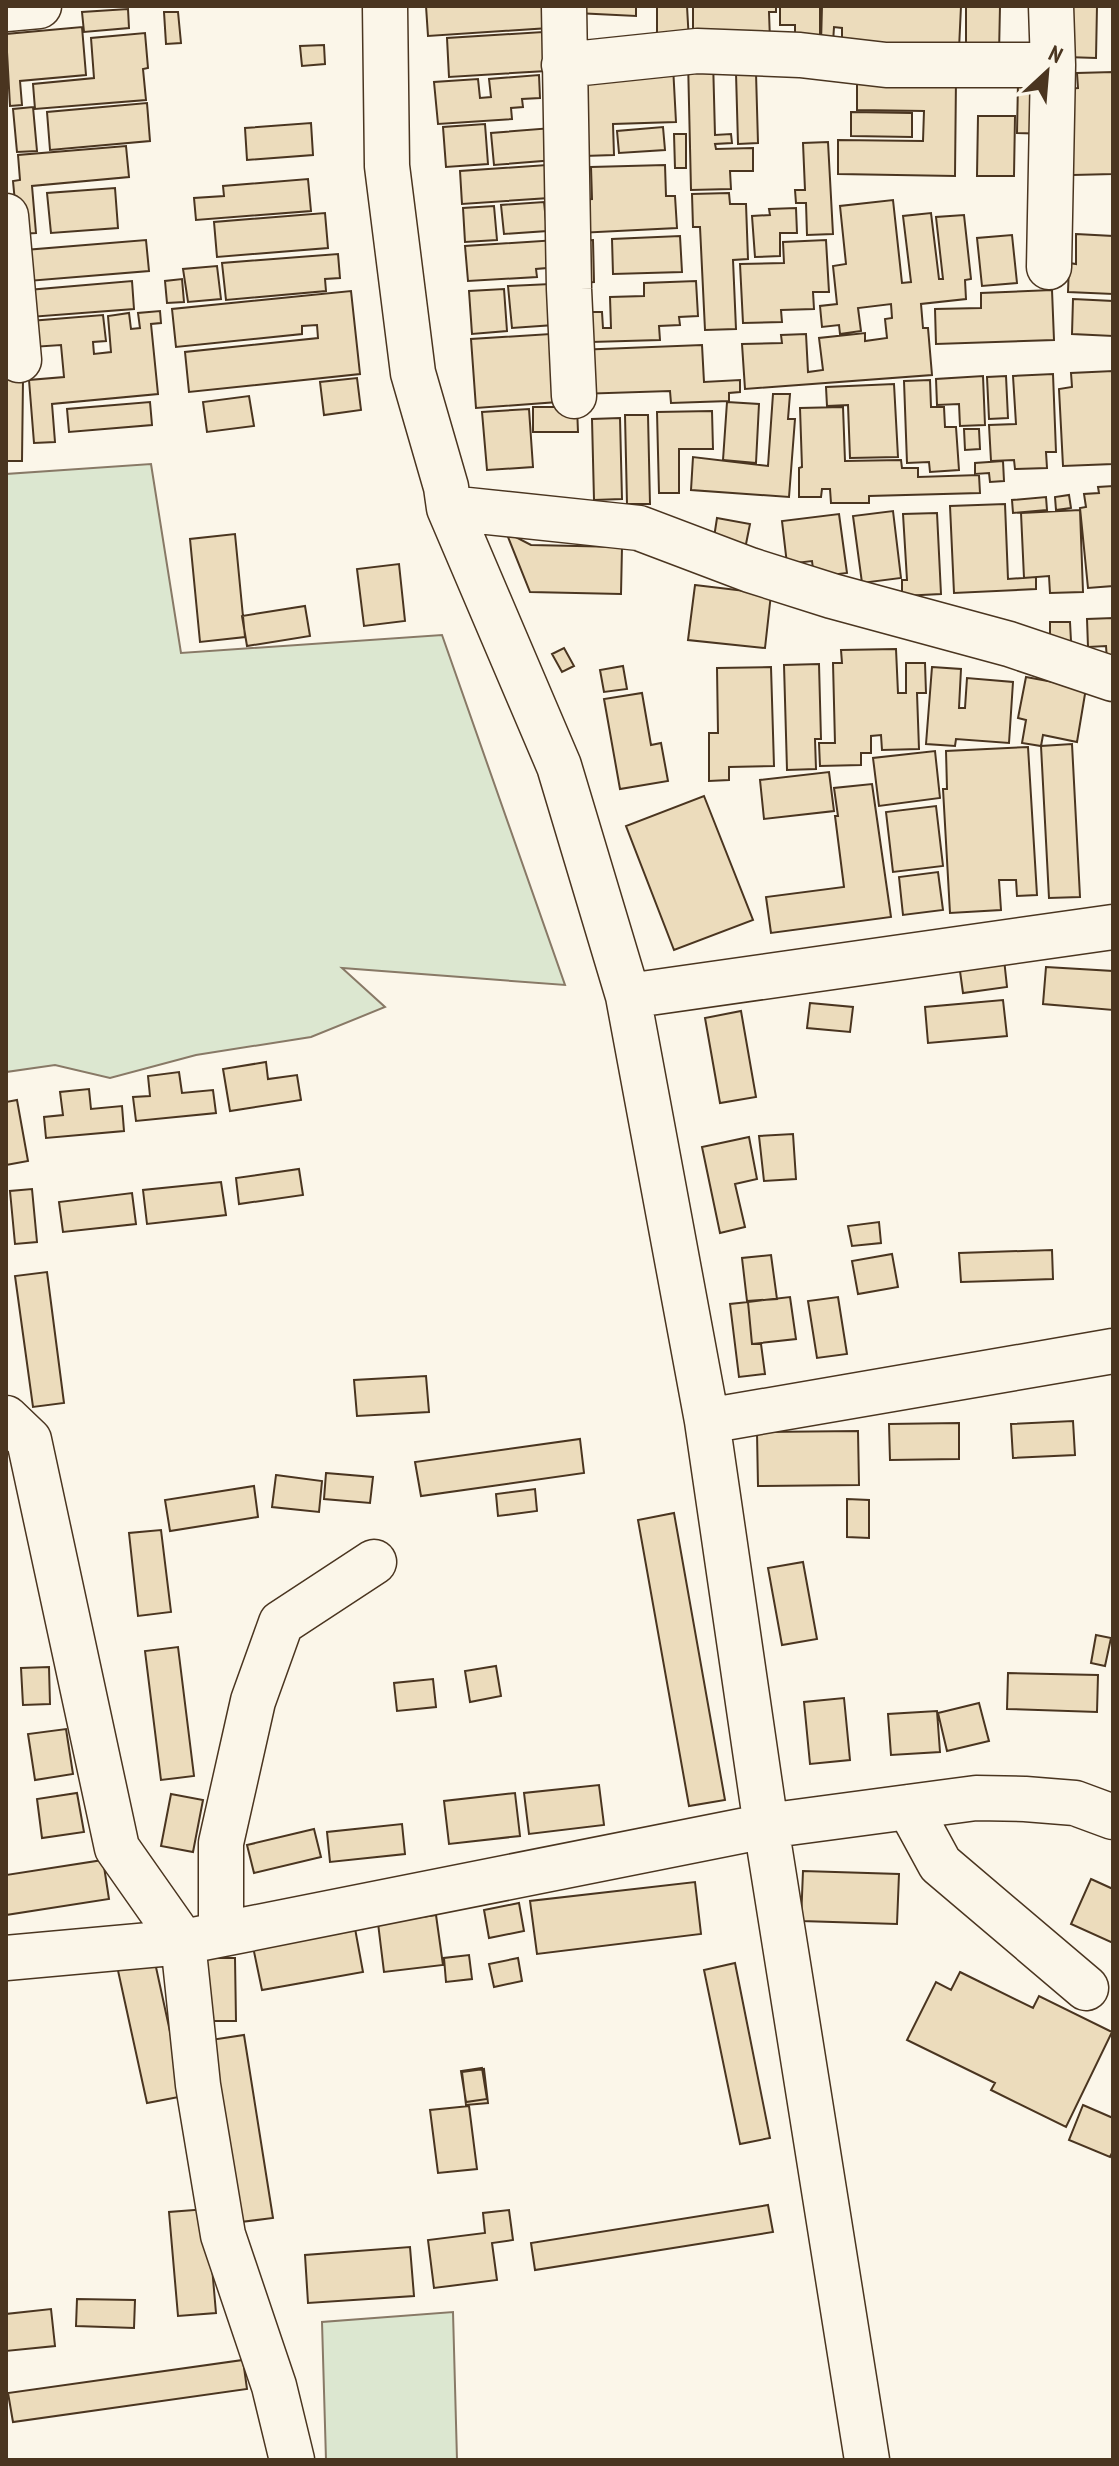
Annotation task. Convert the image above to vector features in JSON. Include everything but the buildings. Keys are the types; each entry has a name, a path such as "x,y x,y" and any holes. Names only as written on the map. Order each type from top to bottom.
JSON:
{"street":[{"path":"6,9 39,6"},
{"path":"385,6 387,166 413,373 446,487 449,508 559,766 628,996 707,1421 766,1826 867,2460"},
{"path":"564,6 574,396"},
{"path":"1049,267 1053,65 1051,6"},
{"path":"564,65 697,51 800,55 886,65 1053,65"},
{"path":"6,216 19,360"},
{"path":"449,508 639,528 750,570 832,596 1009,644 1113,679"},
{"path":"628,996 1113,927"},
{"path":"707,1421 1113,1351"},
{"path":"6,1418 29,1440 117,1848 202,1938"},
{"path":"292,2460 274,2386 223,2235 198,2085 202,1938 253,1701 281,1623 374,1562"},
{"path":"6,1958 202,1938 766,1826 976,1798 1075,1803 1113,1817"},
{"path":"909,1807 940,1864 1086,1988"}],"green space":[{"path":"151,464 181,653 442,635 565,985 342,968 385,1007 311,1037 196,1055 110,1078 55,1065 6,1072 6,474"},
{"path":"453,2312 457,2460 326,2460 322,2322"}]}
